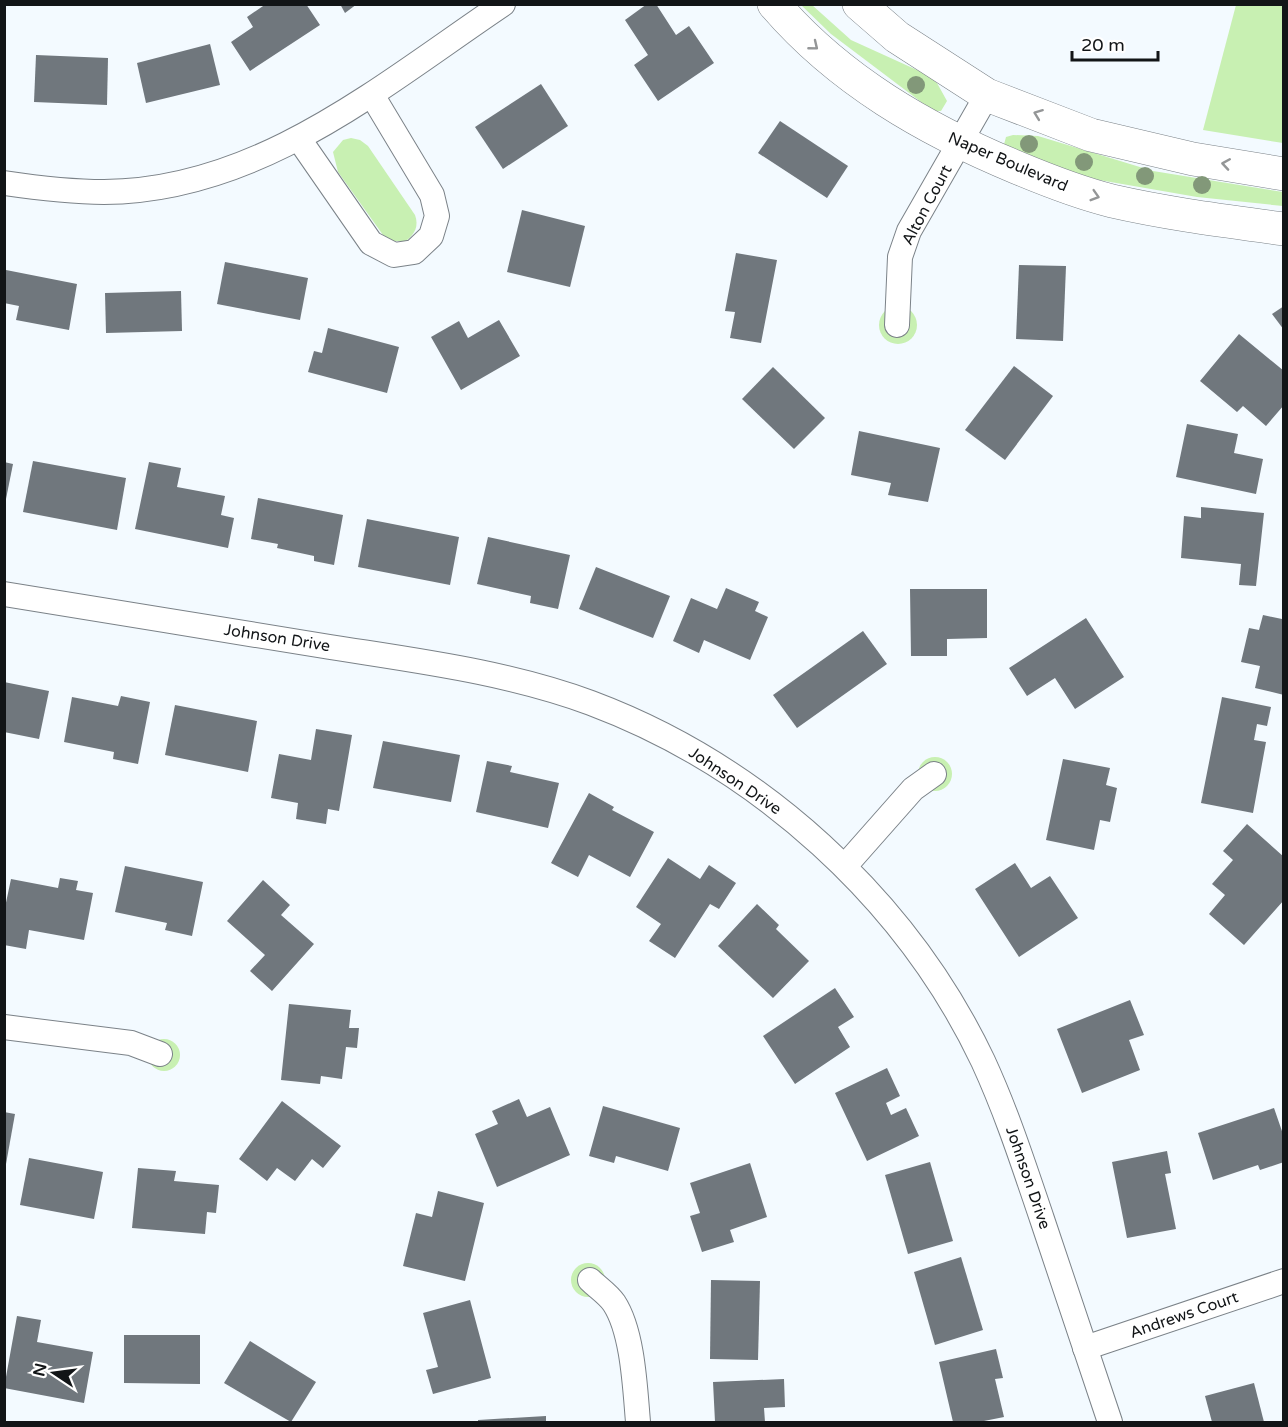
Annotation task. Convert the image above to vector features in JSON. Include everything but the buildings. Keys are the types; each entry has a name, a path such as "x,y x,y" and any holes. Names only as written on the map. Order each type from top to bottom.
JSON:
{"main road":[{"name":"Naper Boulevard","path":"774,4 799,33 869,91 960,144 1059,185 1110,201 1163,212 1284,230"},
{"path":"859,4 897,37 987,94 1091,135 1142,148 1284,174"}],"street":[{"path":"4,183 51,190 106,192 144,189 203,177 258,158 299,139 372,95 503,4"},
{"name":"Alton Court","path":"897,325 900,257 909,231 987,94"},
{"path":"299,139 371,243 394,255 414,252 431,236 437,216 432,195 372,95"},
{"name":"Johnson Drive","path":"4,594 464,669 540,686 630,720 718,767 789,818 845,866 908,940 949,999 982,1059 1008,1119 1110,1422"},
{"path":"845,866 913,789 934,774"},
{"path":"4,1027 131,1043 160,1054"},
{"path":"590,1280 614,1303 626,1336 633,1366 638,1422"},
{"name":"Andrews Court","path":"1085,1348 1284,1281"}],"green space":[{"path":"801,5 812,5 851,40 928,75 937,83 947,101 941,111 933,111 831,34"},
{"path":"1236,5 1283,5 1283,143 1203,130"},
{"path":"1038,136 1153,171 1283,192 1283,206 1197,197 1076,176 1003,148 1006,137"},
{"path":"351,138 360,140 368,146 415,215 417,223 415,230 406,241 393,241 383,235 338,172 333,152 343,140"},
{"path":"898,306 911,312 917,325 911,338 898,344 885,338 879,325 885,312"},
{"path":"935,757 947,762 952,774 947,786 935,791 923,786 918,774 923,762"},
{"path":"164,1039 175,1044 180,1055 175,1066 164,1071 153,1066 148,1055 153,1044"},
{"path":"588,1263 600,1268 605,1280 600,1292 588,1297 576,1292 571,1280 576,1268"}]}
